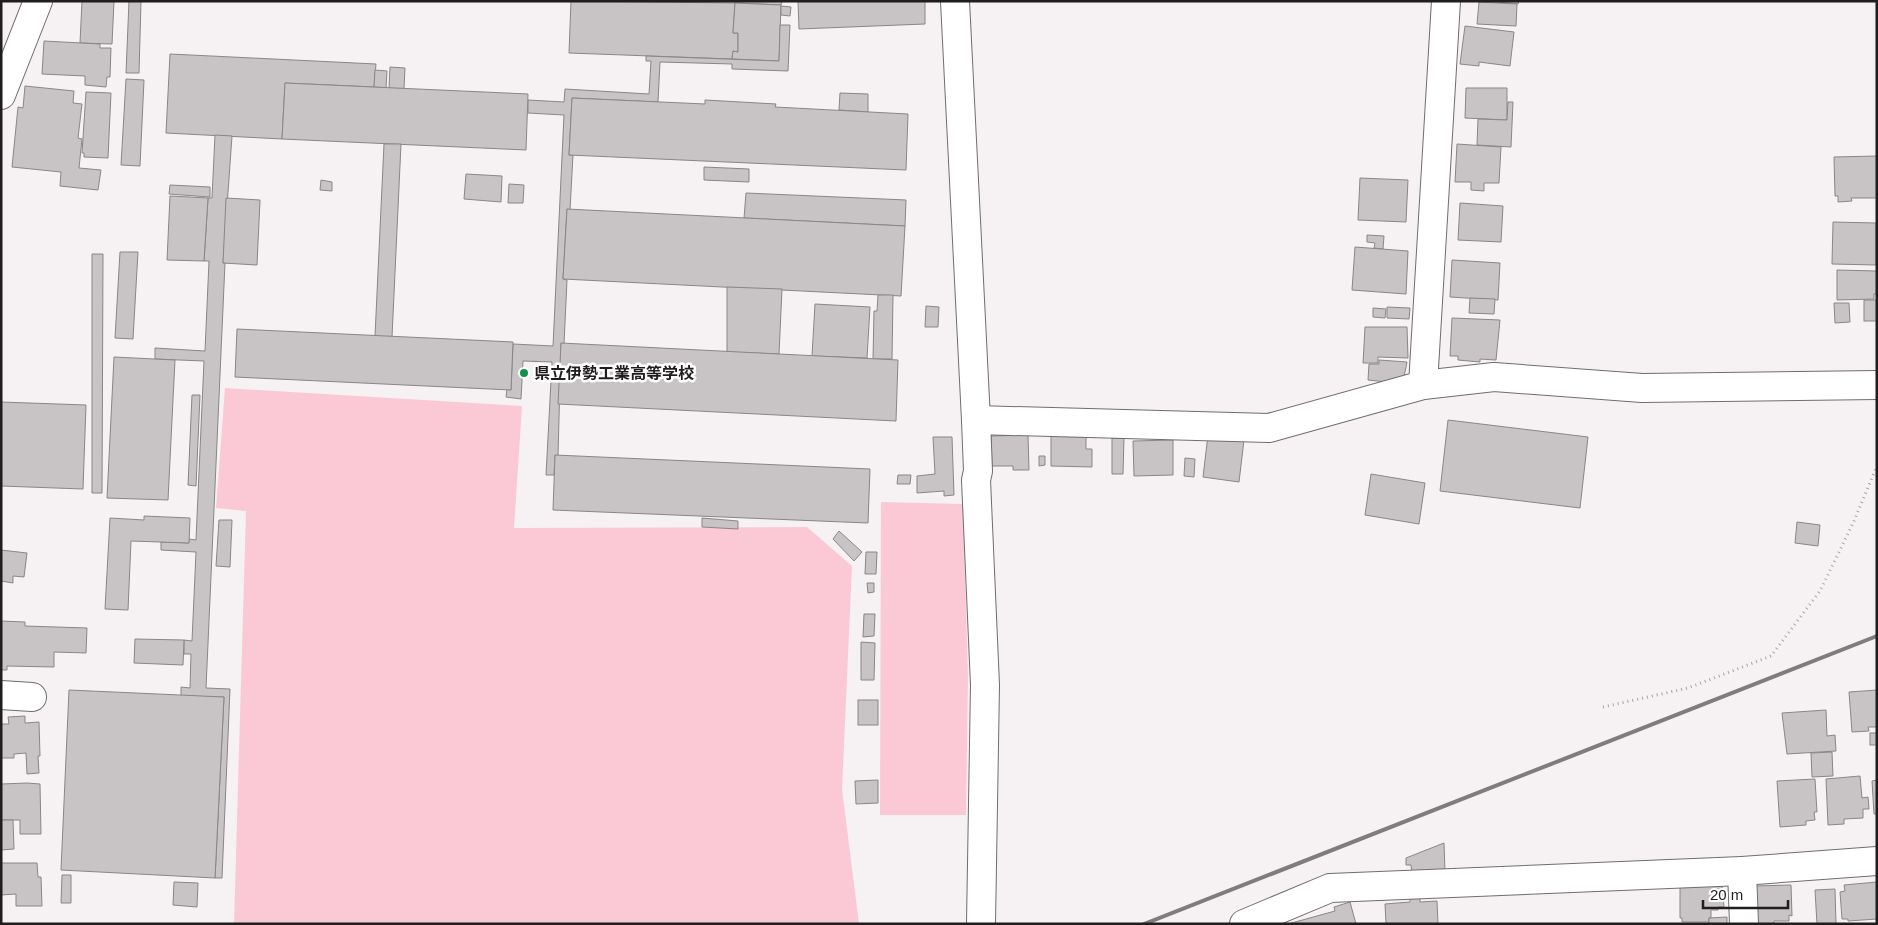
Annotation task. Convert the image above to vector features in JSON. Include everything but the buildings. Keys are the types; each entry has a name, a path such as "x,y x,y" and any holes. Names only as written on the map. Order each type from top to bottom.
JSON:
{"street":[{"path":"1,95 38,1"},
{"path":"955,1 976,420 978,471 976,480 986,685 981,924"},
{"path":"1423,385 1446,1"},
{"path":"976,420 1269,428 1423,385 1494,377 1642,388 1877,385"},
{"path":"1,695 32,697"},
{"path":"1244,924 1330,888 1742,871 1877,861"},
{"path":"1742,871 1744,924"}],"path":[{"path":"1603,707 1688,688 1771,656 1820,591 1854,521 1877,466"}],"shaded area":[{"path":"225,388 522,406 514,528 807,527 852,566 842,789 859,924 234,924 246,511 216,508"},
{"path":"881,502 963,504 968,678 966,815 880,815"}],"railway":[{"path":"1144,924 1877,636"}],"place":[{"name":"県立伊勢工業高等学校","path":"524,373"}]}
